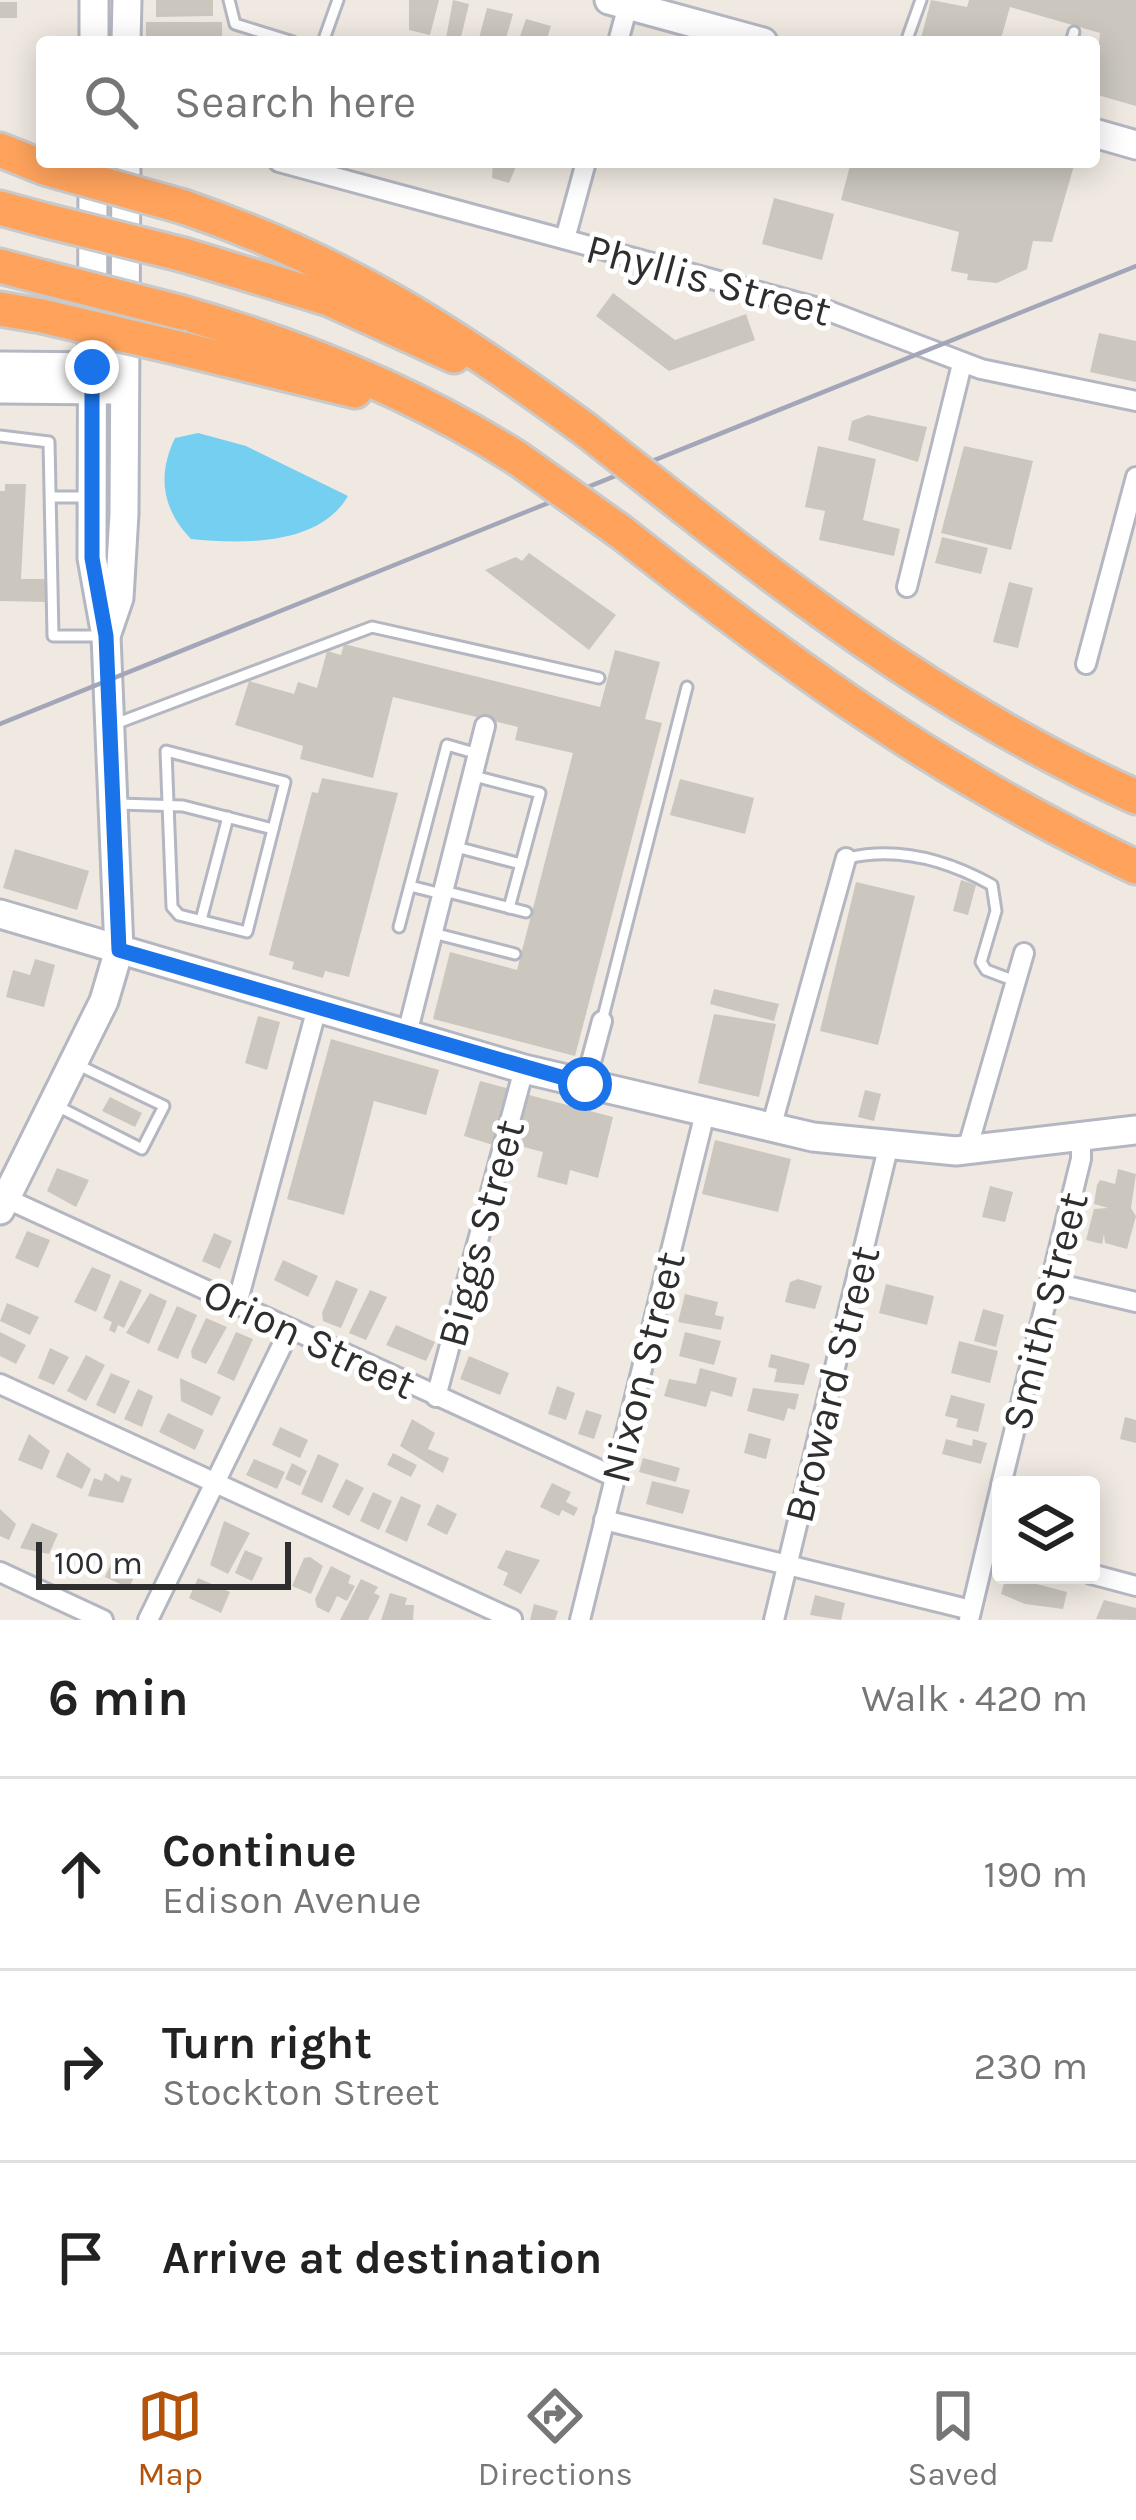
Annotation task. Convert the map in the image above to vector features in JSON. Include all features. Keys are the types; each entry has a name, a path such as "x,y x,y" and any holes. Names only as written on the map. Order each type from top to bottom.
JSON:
{"highway":[{"path":"0,153 36,165"},
{"path":"46,168 184,207 286,244 381,290 461,339 586,430 918,681 1024,743 1136,797"},
{"path":"0,208 298,288 487,373 586,430"},
{"path":"0,266 183,314 358,373 517,458 621,532 788,663 929,759 1136,867"},
{"path":"0,309 359,392 453,426 517,458"}],"main road":[{"path":"94,0 94,36"},
{"path":"127,0 127,36"},
{"path":"618,3 741,36"},
{"path":"1100,135 1136,145"},
{"path":"3,1204 111,986 119,950 106,636 94,587 93,168"},
{"path":"106,636 119,598 126,168"},
{"path":"0,366 125,379"},
{"path":"0,389 92,378"},
{"path":"0,914 524,1069 771,1128 889,1148 967,1150 1136,1130"}],"street":[{"path":"618,3 618,36"},
{"name":"Phyllis Street","path":"303,168 852,318 962,364 1136,401"},
{"path":"565,239 584,168"},
{"path":"908,587 962,364"},
{"path":"1086,664 1136,477"},
{"path":"406,1034 485,726"},
{"path":"771,1128 846,858"},
{"path":"967,1150 1024,952"},
{"path":"237,1304 317,1008"},
{"path":"585,1084 602,1021"},
{"name":"Biggs Street","path":"436,1397 524,1069"},
{"name":"Nixon Street","path":"580,1620 705,1113"},
{"name":"Smith Street","path":"1003,1476 1082,1137"},
{"name":"Broward Street","path":"774,1620 889,1148"},
{"name":"Orion Street","path":"3,1204 237,1304 615,1477"},
{"path":"1050,1282 1136,1302"},
{"path":"148,1620 290,1329"},
{"path":"0,1384 512,1619"},
{"path":"604,1520 788,1562 970,1615"},
{"name":"Smith Street","path":"970,1615 992,1555"},
{"path":"0,1572 104,1620"},
{"path":"1100,1576 1136,1586"}],"lane":[{"path":"229,0 235,24 274,36"},
{"path":"325,36 338,0"},
{"path":"908,36 921,0"},
{"path":"0,436 49,442 52,637 106,636"},
{"path":"51,497 92,497"},
{"path":"110,725 372,627 599,679"},
{"path":"602,1021 687,687"},
{"path":"399,927 447,745 478,754"},
{"path":"166,751 285,782 247,932 179,915 172,907 168,805 166,751"},
{"path":"473,776 540,794 509,908"},
{"path":"113,804 168,805 273,829"},
{"path":"201,920 228,817"},
{"path":"454,847 521,865"},
{"path":"846,858 881,850 928,858 992,885 996,911 981,962 986,970 1015,981"},
{"path":"410,886 526,912"},
{"path":"433,933 515,954"},
{"path":"52,1104 142,1149 164,1106 74,1063"}],"water":[{"path":"198,433 246,446 348,496 318,525 299,533 255,541 191,539 168,504 165,478 175,438"}],"building":[{"path":"156,0 213,0 213,16 156,17"},
{"path":"409,0 439,0 430,35 409,30"},
{"path":"453,0 469,4 461,36 446,36"},
{"path":"931,0 967,7 969,0 1136,0 1136,106 1100,96 1100,33 1010,7 1002,36 922,36"},
{"path":"0,2 17,2 17,18 0,18"},
{"path":"487,8 513,14 507,36 480,36"},
{"path":"526,19 551,26 548,36 520,36"},
{"path":"146,22 222,22 222,36 146,36"},
{"path":"493,168 515,168 509,183 492,178"},
{"path":"849,168 1073,168 1052,242 1033,241 1027,269 997,283 967,280 968,274 951,271 959,232 841,200"},
{"path":"774,198 834,214 822,260 762,244"},
{"path":"613,293 675,340 746,314 755,340 669,371 596,316"},
{"path":"1099,333 1136,341 1136,382 1090,372"},
{"path":"868,415 927,427 918,462 848,440 852,421"},
{"path":"818,446 876,459 863,520 900,529 894,556 819,540 825,511 805,507"},
{"path":"964,446 1033,461 1011,550 941,533"},
{"path":"5,484 26,484 21,579 47,579 47,602 0,601 0,491 5,491"},
{"path":"942,537 988,548 981,574 935,563"},
{"path":"529,553 616,615 589,650 485,570 516,557 522,561"},
{"path":"1009,582 1033,588 1018,648 993,642"},
{"path":"344,644 600,707 615,650 660,662 645,719 662,723 575,1056 433,1019 450,952 517,970 573,753 515,740 518,727 393,697 373,778 300,759 303,746 235,725 249,681 294,694 298,682 317,688 327,651 341,655"},
{"path":"322,778 398,793 349,977 325,971 323,978 292,969 294,962 269,955 312,792 318,793"},
{"path":"680,779 754,798 745,834 670,815"},
{"path":"15,849 89,871 77,910 3,888"},
{"path":"961,880 976,885 968,915 953,911"},
{"path":"856,882 915,896 878,1045 820,1031"},
{"path":"35,959 55,965 44,1007 6,997 13,970 30,975"},
{"path":"714,989 779,1004 774,1021 710,1004"},
{"path":"714,1014 776,1024 759,1097 698,1083"},
{"path":"258,1016 280,1022 267,1070 245,1063"},
{"path":"331,1039 439,1070 426,1115 374,1101 344,1215 287,1199"},
{"path":"480,1081 510,1089 493,1145 464,1136"},
{"path":"865,1090 881,1094 874,1121 858,1117"},
{"path":"529,1095 613,1117 598,1178 570,1170 567,1185 537,1177 543,1152 516,1145"},
{"path":"110,1097 142,1113 135,1127 102,1111"},
{"path":"715,1140 791,1159 778,1212 702,1194"},
{"path":"57,1168 89,1180 76,1207 47,1191"},
{"path":"1118,1169 1136,1174 1131,1208 1136,1216 1127,1249 1105,1243 1104,1234 1102,1244 1086,1240 1094,1209 1108,1208 1094,1204 1097,1185 1100,1180 1115,1184"},
{"path":"990,1186 1013,1192 1005,1222 982,1217"},
{"path":"27,1231 50,1240 38,1268 15,1258"},
{"path":"214,1233 232,1241 220,1269 202,1261"},
{"path":"283,1260 318,1276 308,1297 274,1280"},
{"path":"92,1267 111,1275 96,1312 74,1302"},
{"path":"798,1279 822,1286 815,1309 785,1302 790,1282"},
{"path":"120,1280 142,1290 124,1328 118,1325 115,1333 109,1330 112,1322 103,1318"},
{"path":"336,1280 358,1289 341,1328 323,1321 322,1313"},
{"path":"886,1284 934,1296 927,1325 879,1313"},
{"path":"370,1290 387,1297 366,1340 349,1333"},
{"path":"150,1293 167,1301 149,1344 126,1333"},
{"path":"685,1294 718,1302 715,1315 724,1317 721,1330 678,1322"},
{"path":"7,1303 39,1317 30,1335 0,1321"},
{"path":"177,1306 197,1315 178,1359 157,1350"},
{"path":"983,1309 1004,1315 996,1347 974,1341"},
{"path":"206,1318 227,1327 206,1364 192,1358 191,1351"},
{"path":"396,1325 435,1342 426,1361 386,1345"},
{"path":"0,1332 26,1345 16,1364 0,1356"},
{"path":"236,1332 253,1339 234,1381 217,1373"},
{"path":"685,1332 721,1341 714,1365 679,1356"},
{"path":"959,1341 998,1351 990,1383 951,1373"},
{"path":"50,1348 69,1357 54,1385 38,1378"},
{"path":"771,1354 810,1364 804,1385 774,1382 777,1369 768,1367"},
{"path":"86,1355 105,1365 86,1401 67,1391"},
{"path":"469,1356 509,1373 500,1395 460,1379"},
{"path":"700,1368 737,1378 732,1397 711,1391 706,1407 664,1396 669,1379 696,1384"},
{"path":"111,1373 130,1381 115,1414 96,1405"},
{"path":"180,1378 221,1397 212,1416 181,1401"},
{"path":"557,1386 575,1393 566,1420 548,1414"},
{"path":"753,1388 799,1394 795,1410 788,1408 784,1421 747,1411"},
{"path":"138,1389 153,1396 142,1427 124,1419"},
{"path":"951,1395 985,1404 978,1432 956,1427 958,1419 945,1416"},
{"path":"586,1410 602,1415 594,1439 578,1434"},
{"path":"168,1413 204,1430 195,1450 159,1432"},
{"path":"1125,1417 1136,1420 1136,1443 1120,1439"},
{"path":"412,1419 435,1433 428,1449 449,1458 443,1473 400,1446"},
{"path":"280,1427 308,1440 300,1458 272,1445"},
{"path":"749,1433 771,1439 766,1459 744,1453"},
{"path":"29,1434 50,1451 42,1470 18,1460"},
{"path":"946,1439 972,1446 973,1439 987,1443 981,1464 942,1454"},
{"path":"67,1452 91,1469 82,1489 56,1477"},
{"path":"393,1453 417,1465 411,1477 387,1465"},
{"path":"318,1454 339,1464 322,1503 301,1494"},
{"path":"643,1458 680,1468 676,1482 639,1472"},
{"path":"254,1459 285,1472 277,1489 246,1475"},
{"path":"292,1463 307,1471 300,1486 285,1479"},
{"path":"105,1473 119,1482 121,1475 132,1479 123,1503 88,1496 94,1478 102,1481"},
{"path":"346,1479 364,1488 349,1516 332,1507"},
{"path":"652,1481 690,1490 683,1514 646,1504"},
{"path":"552,1483 571,1492 566,1502 578,1508 574,1516 562,1510 559,1516 540,1507"},
{"path":"373,1492 392,1501 379,1530 360,1521"},
{"path":"401,1496 421,1505 407,1542 385,1532"},
{"path":"437,1504 457,1514 447,1535 427,1525"},
{"path":"0,1509 16,1524 9,1540 0,1536"},
{"path":"224,1521 250,1533 228,1574 210,1565"},
{"path":"32,1523 58,1534 49,1554 20,1548"},
{"path":"245,1550 263,1558 252,1581 235,1573"},
{"path":"506,1550 540,1560 521,1594 503,1585 508,1573 497,1568"},
{"path":"114,1557 138,1568 129,1588 105,1577"},
{"path":"304,1558 323,1566 311,1594 292,1586"},
{"path":"331,1566 351,1576 348,1583 355,1586 347,1601 337,1596 329,1613 317,1607 315,1599"},
{"path":"198,1578 230,1592 221,1613 189,1598"},
{"path":"361,1579 378,1587 374,1593 380,1596 368,1620 340,1620"},
{"path":"1004,1584 1036,1584 1067,1592 1063,1609 1025,1604 1001,1594"},
{"path":"390,1593 407,1598 405,1605 414,1605 413,1620 381,1620"},
{"path":"815,1595 845,1603 841,1620 810,1615"},
{"path":"1104,1600 1136,1608 1136,1620 1096,1619"},
{"path":"534,1604 558,1611 555,1620 530,1620"}],"railway":[{"path":"0,724 1136,266"}],"route":[{"path":"92,367 92,558 98,615 106,636 119,950 585,1084"}]}
